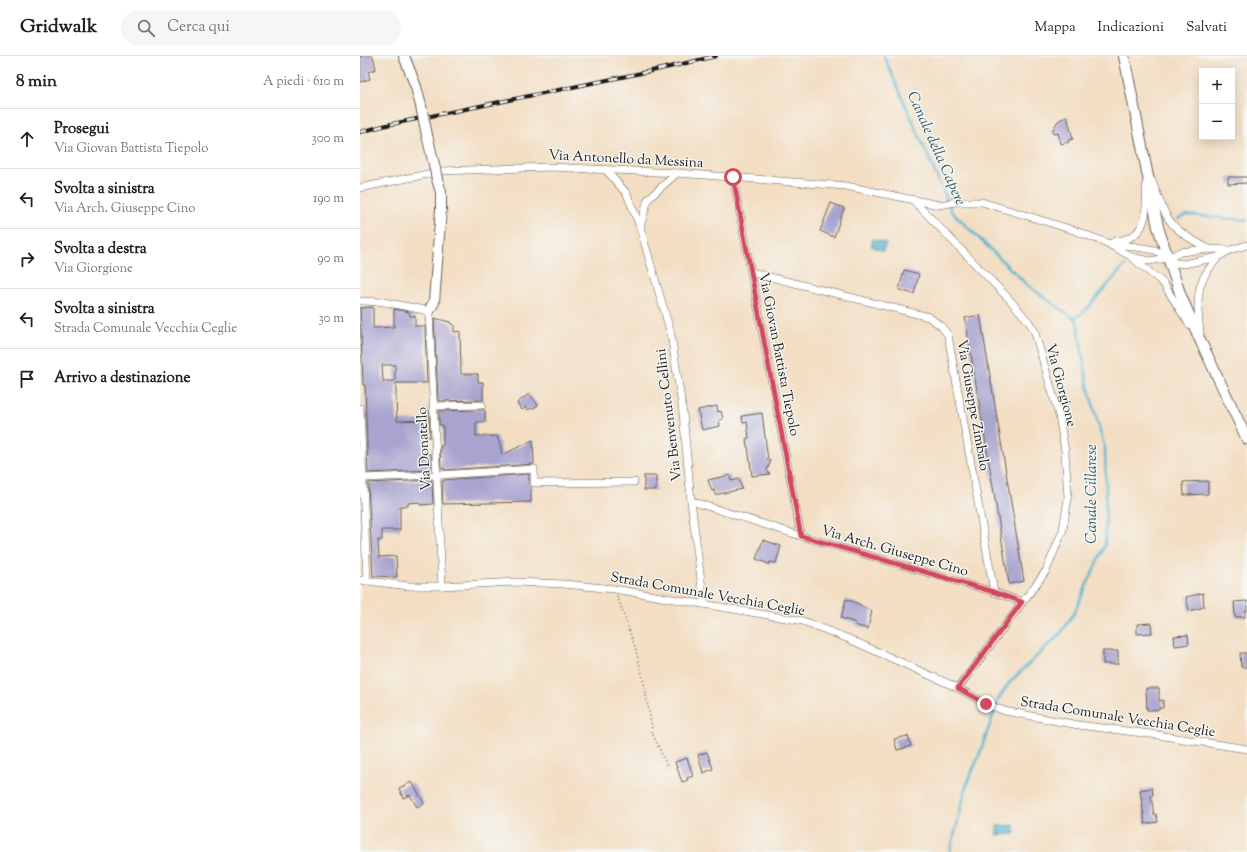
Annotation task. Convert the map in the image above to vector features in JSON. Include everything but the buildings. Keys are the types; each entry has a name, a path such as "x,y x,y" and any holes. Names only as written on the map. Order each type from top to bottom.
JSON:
{"main road":[{"path":"404,56 416,87 441,192 434,302 429,311"},
{"path":"1124,56 1158,227 1181,296 1247,439"}],"street":[{"path":"1105,242 1123,241 1136,234 1144,221 1147,206 1144,160"},
{"path":"1144,160 1165,214 1175,227 1192,240 1209,249"},
{"name":"Via Antonello da Messina","path":"360,188 442,171 548,167 733,177 846,186 938,205 956,202 982,202 1073,230 1105,242"},
{"name":"Via Benvenuto Cellini","path":"606,170 627,194 640,227 671,334 683,413 691,501 704,604"},
{"path":"640,227 648,199 677,173"},
{"name":"Via Giovan Battista Tiepolo","path":"733,177 801,536"},
{"name":"Via Giorgione","path":"913,200 1010,300 1034,330 1059,416 1065,451 1068,498 1063,530 1046,571 958,688"},
{"path":"1105,242 1130,256 1163,284 1201,342"},
{"path":"1105,242 1155,250 1176,263 1184,264 1218,257 1230,250 1247,245"},
{"path":"1130,256 1150,261 1168,258 1180,252 1209,249 1230,250"},
{"path":"1201,342 1198,313 1198,293 1205,275 1218,257"},
{"name":"Via Giuseppe Zimbalo","path":"751,272 929,317 948,335 994,592"},
{"path":"360,301 384,302 429,311"},
{"name":"Via Donatello","path":"429,311 442,586"},
{"path":"434,406 482,405"},
{"path":"360,408 363,478 364,581"},
{"path":"363,478 534,469 534,484 634,482"},
{"name":"Via Arch. Giuseppe Cino","path":"691,501 801,536 994,592 1022,602"},
{"name":"Strada Comunale Vecchia Ceglie","path":"364,581 409,586 442,586 516,582 564,584 614,589 803,622 849,639 958,688 986,704 1005,711 1078,725 1151,734 1247,749"}],"path":[{"path":"614,589 635,647 643,678 653,735 668,768"}],"water":[{"path":"873,239 886,243 883,251 871,246"},
{"path":"1014,825 1015,834 997,835 997,826"}],"waterway":[{"name":"Canale Cillarese","path":"884,56 951,211 1026,284 1077,321 1088,386 1105,449 1105,545 1074,613 1061,633 1009,683 999,698 980,753 967,784 950,852"},
{"name":"Canale Cillarese","path":"1178,219 1186,215 1247,220"},
{"name":"Canale Cillarese","path":"1073,318 1083,313 1125,265"}],"railway":[{"path":"360,132 387,125 661,69 716,56"}],"route":[{"path":"733,177 801,536 994,592 1022,602 958,688 986,704"}],"water label":[{"name":"Canale della Capere","path":"937,148"}]}
